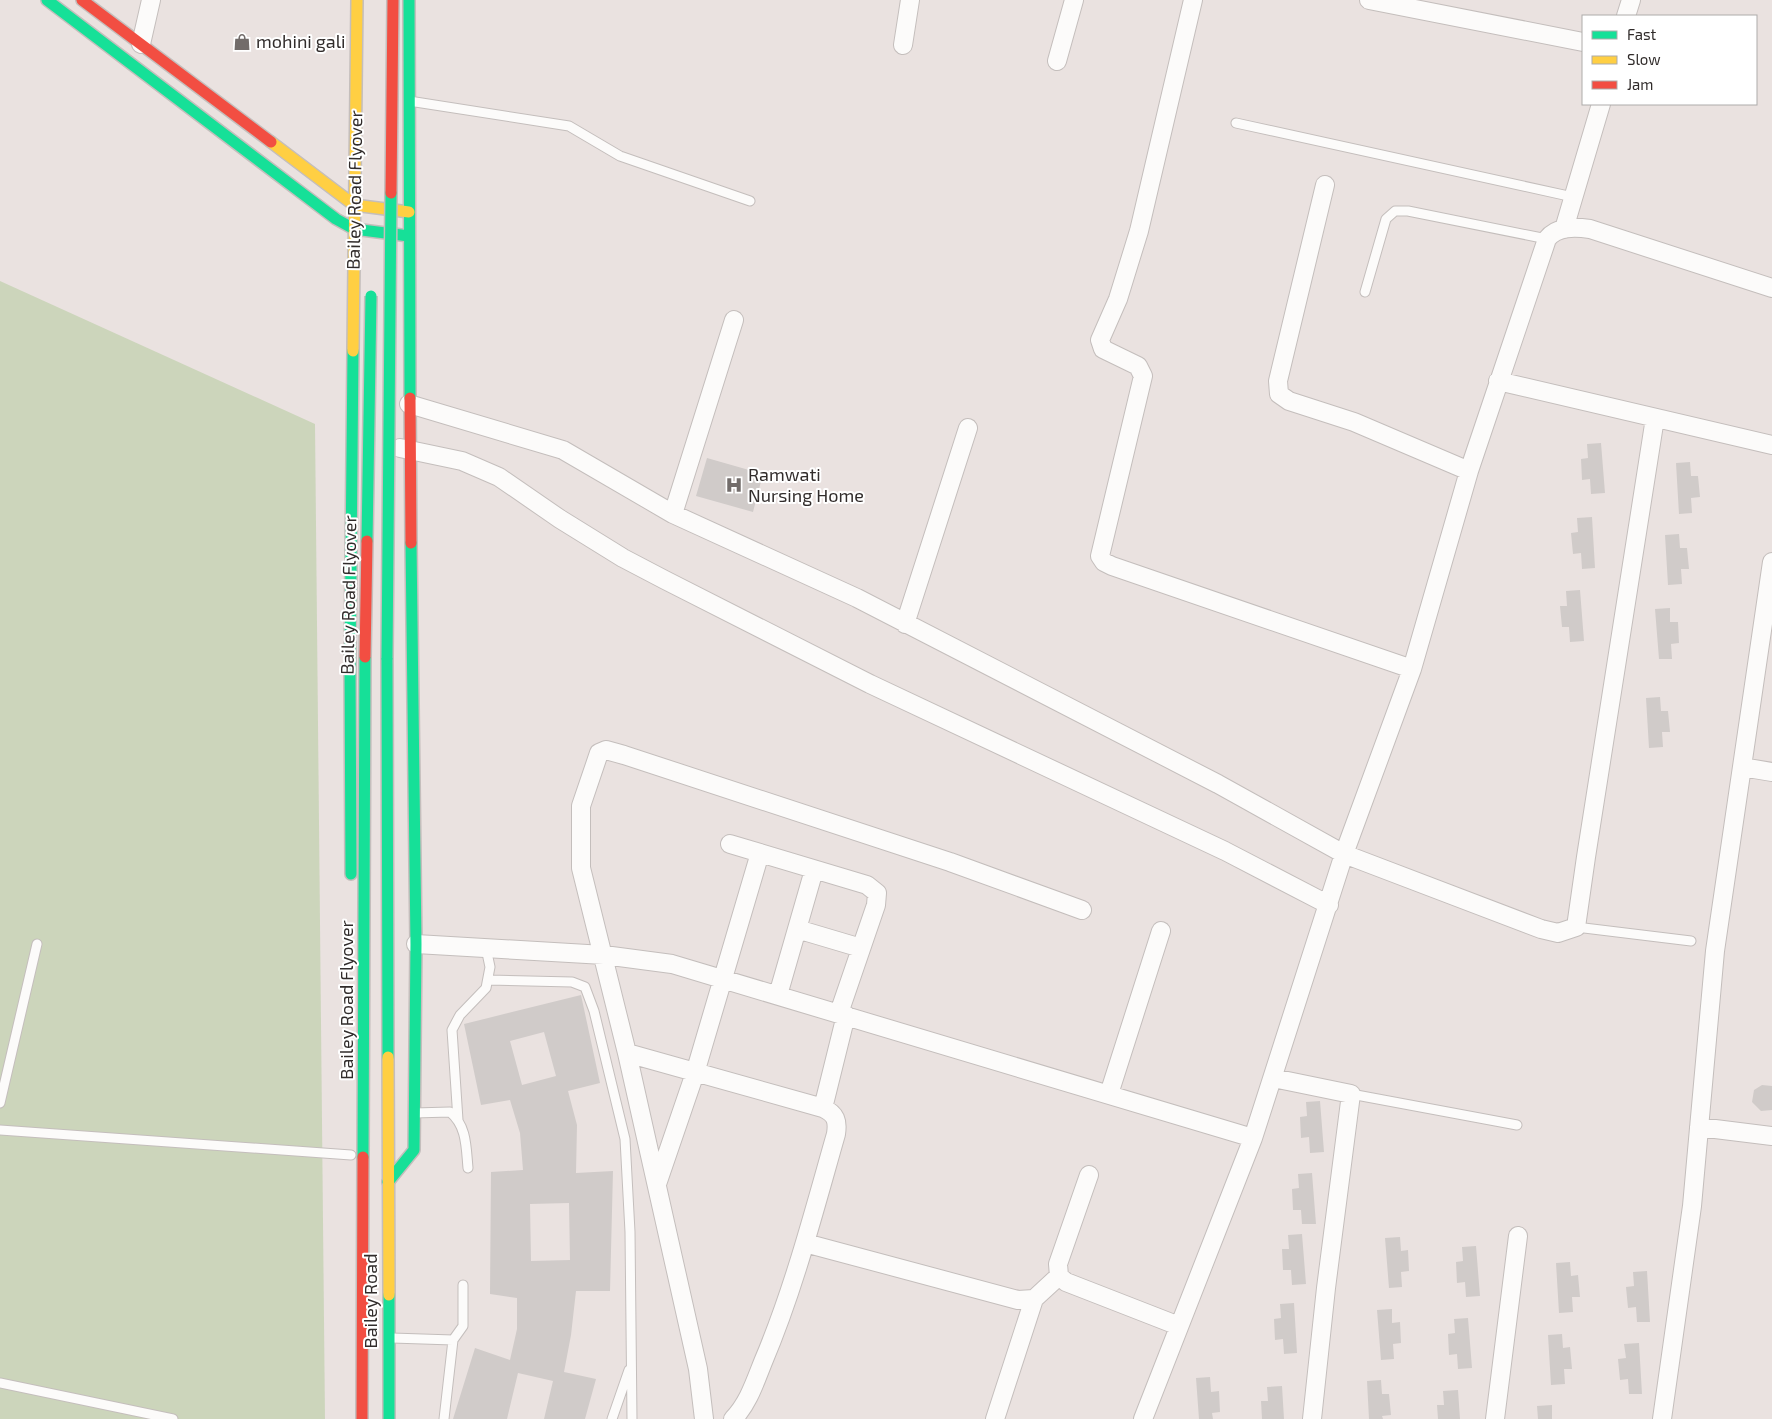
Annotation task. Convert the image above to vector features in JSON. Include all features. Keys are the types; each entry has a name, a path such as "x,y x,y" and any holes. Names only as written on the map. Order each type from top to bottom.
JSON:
{"main road":[{"path":"47,0 318,207 354,229 409,236"},
{"path":"82,0 354,205 409,212"},
{"path":"351,885 354,205 360,95 357,0"},
{"name":"Bailey Road Flyover","path":"388,1182 387,658 394,0"},
{"path":"388,1182 414,1150 416,944 409,327 410,0"},
{"path":"383,98 409,101"},
{"name":"Bailey Road Flyover","path":"371,239 372,199"},
{"name":"Bailey Road Flyover","path":"363,1190 365,656 371,288"},
{"path":"353,328 409,327"},
{"path":"351,1115 351,1170 363,1190"},
{"name":"Bailey Road","path":"388,1182 389,1419"},
{"name":"Bailey Road","path":"362,1419 363,1190"}],"street":[{"path":"141,44 151,0"},
{"path":"903,45 910,0"},
{"path":"1058,61 1074,0"},
{"path":"1193,0 1139,231 1118,299 1100,340 1103,349 1138,366 1142,376 1100,556 1104,562 1112,566 1412,669"},
{"path":"1369,0 1582,42"},
{"path":"1626,15 1631,0"},
{"path":"1564,229 1601,105"},
{"path":"1326,185 1278,380 1279,394 1289,401 1354,422 1469,471"},
{"path":"1143,1419 1253,1138 1344,854 1412,669 1469,471 1547,239 1552,233 1564,229 1590,229 1772,288"},
{"path":"673,514 734,320"},
{"path":"1498,381 1772,445"},
{"path":"410,404 563,450 673,514 857,598 1218,784 1344,854 1541,929 1558,933 1576,927 1655,418"},
{"path":"905,624 968,428"},
{"path":"352,444 410,449 462,460 499,477 560,519 623,558 665,580 870,684 1225,851 1329,905"},
{"path":"1662,1419 1692,1206 1715,951 1772,562"},
{"path":"704,1419 698,1369 657,1184 604,955 581,868 582,806 599,753 606,750 950,862 1082,910"},
{"path":"1742,767 1772,772"},
{"path":"730,844 867,886 877,893 876,905 842,1014 823,1108"},
{"path":"657,1184 695,1072 760,853"},
{"path":"778,995 814,870"},
{"path":"797,929 862,948"},
{"path":"1109,1094 1161,931"},
{"path":"416,944 604,955 672,964 724,978 1253,1138"},
{"path":"627,1054 823,1108 837,1120 836,1134 805,1244 778,1328 746,1402 733,1419"},
{"path":"1273,1078 1351,1094 1326,1288 1312,1419"},
{"path":"1699,1127 1772,1136"},
{"path":"995,1419 1034,1299 1058,1276 1058,1264 1090,1175"},
{"path":"1495,1419 1518,1236"},
{"path":"805,1244 1018,1300 1034,1299"},
{"path":"1058,1276 1066,1282 1179,1326"}],"lane":[{"path":"409,101 569,126 620,156 750,201"},
{"path":"1236,122 1573,197"},
{"path":"1365,292 1386,219 1395,211 1408,211 1547,239"},
{"path":"1576,927 1691,942"},
{"path":"0,1103 1,1090 37,944"},
{"path":"468,1168 465,1138 458,1120 452,1030 454,1023 479,997 489,980 486,948"},
{"path":"489,980 572,982 585,987 594,1011 625,1139 630,1232 632,1419"},
{"path":"1351,1094 1517,1125"},
{"path":"414,1113 450,1112 458,1120"},
{"path":"0,1130 351,1155"},
{"path":"444,1419 453,1340 463,1326 463,1285"},
{"path":"389,1338 453,1340"},
{"path":"612,1419 631,1363"},
{"path":"0,1383 173,1419"}],"green space":[{"path":"0,281 315,424 325,1419 0,1419"}],"building":[{"path":"1601,443 1605,493 1591,494 1590,479 1582,480 1581,459 1588,458 1587,444"},
{"path":"707,458 763,474 753,512 696,496"},
{"path":"1690,462 1691,476 1698,476 1700,497 1691,498 1692,513 1679,514 1676,463"},
{"path":"1592,517 1595,568 1582,569 1581,553 1573,554 1571,533 1578,532 1577,518"},
{"path":"1679,534 1680,548 1687,548 1689,569 1681,569 1682,584 1668,585 1665,535"},
{"path":"1580,590 1584,641 1570,642 1569,627 1562,627 1560,606 1567,606 1566,591"},
{"path":"1670,608 1670,622 1678,622 1679,643 1671,644 1672,659 1659,659 1655,609"},
{"path":"1660,697 1661,711 1668,711 1670,732 1662,732 1663,747 1649,748 1646,698"},
{"path":"581,995 600,1083 568,1091 577,1125 576,1173 613,1171 610,1291 576,1291 571,1335 564,1372 596,1379 585,1419 544,1419 553,1381 518,1373 507,1419 453,1419 475,1348 510,1360 517,1329 517,1298 490,1294 491,1172 523,1170 520,1133 510,1100 481,1105 464,1024","holes":["544,1032 556,1076 522,1085 510,1041","569,1203 570,1260 531,1261 530,1204"]},
{"path":"1762,1085 1772,1086 1772,1110 1761,1111 1752,1102 1754,1090"},
{"path":"1320,1101 1324,1152 1310,1153 1309,1137 1301,1138 1300,1117 1307,1116 1306,1102"},
{"path":"1312,1173 1316,1224 1302,1224 1301,1210 1293,1210 1292,1189 1299,1188 1298,1174"},
{"path":"1302,1234 1306,1284 1292,1285 1291,1270 1283,1270 1282,1249 1289,1249 1288,1235"},
{"path":"1400,1237 1401,1251 1408,1250 1409,1271 1401,1272 1402,1287 1389,1288 1385,1238"},
{"path":"1476,1246 1480,1296 1466,1297 1465,1282 1457,1283 1456,1262 1463,1261 1462,1247"},
{"path":"1570,1262 1571,1276 1578,1275 1580,1297 1572,1297 1573,1312 1559,1313 1556,1263"},
{"path":"1647,1271 1650,1322 1637,1322 1636,1307 1628,1308 1626,1287 1634,1286 1633,1272"},
{"path":"1294,1303 1297,1353 1284,1354 1283,1339 1275,1340 1274,1319 1281,1318 1280,1304"},
{"path":"1392,1309 1392,1323 1400,1322 1401,1343 1393,1344 1394,1359 1381,1360 1377,1310"},
{"path":"1468,1318 1472,1368 1458,1369 1457,1354 1449,1355 1448,1334 1455,1333 1454,1319"},
{"path":"1562,1334 1563,1348 1570,1347 1572,1369 1564,1369 1565,1384 1551,1385 1548,1335"},
{"path":"1639,1343 1642,1394 1629,1394 1628,1379 1620,1380 1618,1359 1626,1358 1624,1344"},
{"path":"1210,1377 1211,1392 1219,1391 1220,1412 1212,1413 1213,1419 1199,1419 1196,1378"},
{"path":"1381,1380 1382,1394 1389,1394 1391,1415 1382,1416 1383,1419 1369,1419 1367,1381"},
{"path":"1282,1386 1284,1419 1262,1419 1261,1401 1268,1401 1267,1387"},
{"path":"1458,1390 1460,1419 1438,1419 1437,1405 1444,1405 1443,1391"},
{"path":"1552,1405 1552,1419 1538,1419 1537,1406"}],"traffic: fast":[{"path":"47,0 336,219 354,229 409,236"},
{"path":"409,0 410,398"},
{"path":"387,658 391,193"},
{"path":"367,541 371,296"},
{"path":"351,874 350,665 353,351"},
{"path":"388,1182 414,1150 416,944 411,543"},
{"path":"363,1157 365,657"},
{"path":"387,658 388,1057"},
{"path":"389,1295 389,1419"}],"traffic: slow":[{"path":"353,351 357,0"},
{"path":"271,142 354,205 409,212"},
{"path":"388,1057 389,1295"}],"traffic: jam":[{"path":"82,0 271,142"},
{"path":"391,193 393,0"},
{"path":"410,398 411,543"},
{"path":"365,657 367,541"},
{"path":"362,1419 363,1157"}],"place":[{"name":"mohini gali","path":"242,42"},
{"name":"Ramwati Nursing Home","path":"734,485"}]}
